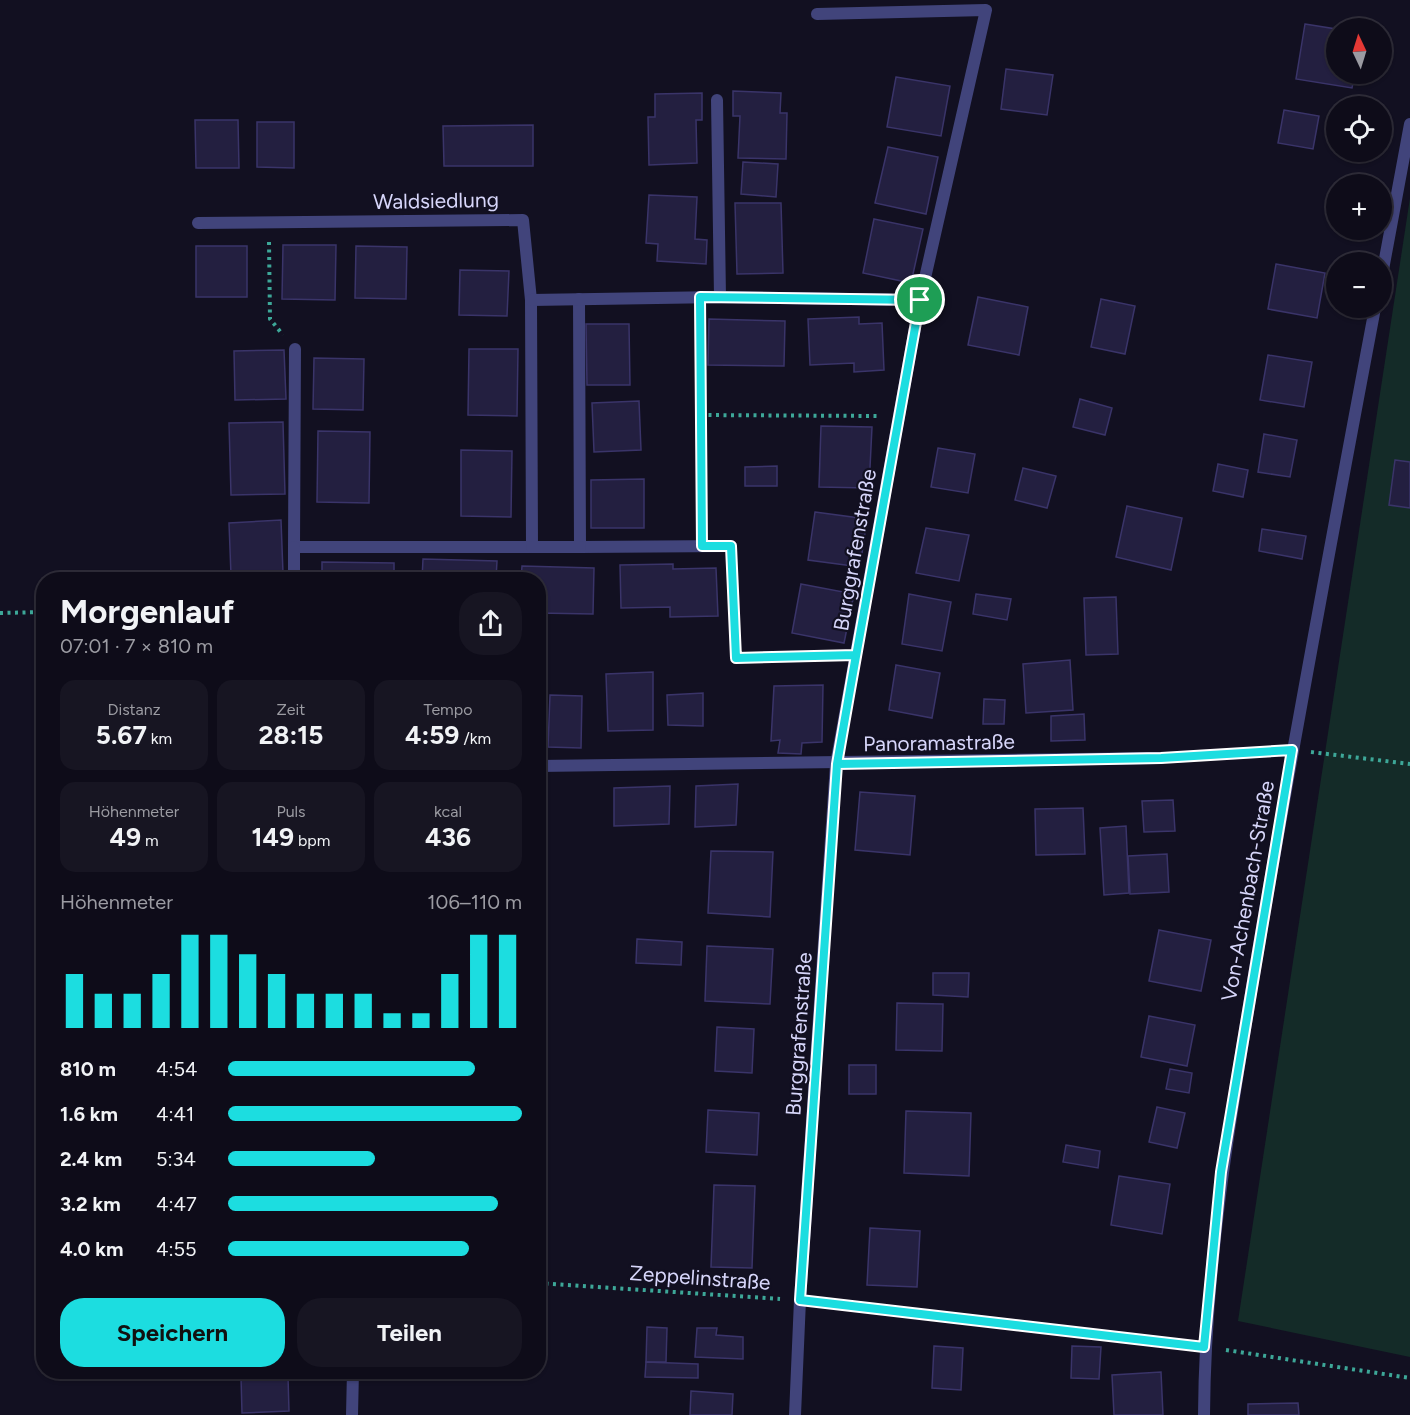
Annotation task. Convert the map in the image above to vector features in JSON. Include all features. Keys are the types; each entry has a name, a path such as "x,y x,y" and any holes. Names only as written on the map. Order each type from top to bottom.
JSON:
{"street":[{"name":"Burggrafenstraße","path":"795,1415 800,1300 837,764 920,300 986,10 817,14"},
{"path":"717,100 720,297"},
{"path":"1386,252 1410,124"},
{"name":"Waldsiedlung","path":"198,223 523,220 531,300 532,547"},
{"path":"531,300 720,297 920,300"},
{"path":"579,299 580,547"},
{"name":"Von-Achenbach-Straße","path":"1204,1415 1204,1347 1221,1172 1292,750 1373,318"},
{"path":"294,572 295,349"},
{"path":"294,547 731,546"},
{"name":"Panoramastraße","path":"546,766 837,764 1161,758"},
{"path":"352,1415 353,1379"}],"path":[{"path":"269,222 270,319 295,349"},
{"path":"700,297 702,546"},
{"path":"701,415 899,416"},
{"path":"731,546 736,658 856,655"},
{"path":"0,613 36,612"},
{"path":"1161,758 1292,750 1410,764"},
{"name":"Zeppelinstraße","path":"546,1284 800,1300 1204,1347 1378,1371 1410,1378"}],"green space":[{"path":"1410,198 1410,1357 1238,1321"}],"building":[{"path":"1305,24 1326,27 1326,84 1296,79"},
{"path":"1006,69 1053,75 1047,115 1001,109"},
{"path":"896,77 950,86 941,136 887,127"},
{"path":"1327,84 1353,84 1352,88"},
{"path":"733,91 781,93 780,113 787,113 786,159 738,158 740,116 733,116"},
{"path":"702,93 702,120 696,120 697,163 649,165 648,117 655,117 655,94"},
{"path":"1284,110 1319,116 1313,149 1278,143"},
{"path":"195,120 238,120 239,168 196,168"},
{"path":"257,122 294,122 294,168 257,167"},
{"path":"533,125 533,166 444,166 443,126"},
{"path":"888,147 938,157 926,214 875,203"},
{"path":"743,162 778,164 776,197 741,194"},
{"path":"649,195 697,197 695,239 707,240 706,264 657,261 658,244 646,243"},
{"path":"735,203 781,203 783,273 737,274"},
{"path":"874,219 923,229 911,283 863,273"},
{"path":"283,245 336,245 335,300 282,299"},
{"path":"196,246 247,246 247,297 196,297"},
{"path":"356,246 407,247 406,299 355,298"},
{"path":"1276,264 1325,273 1317,318 1268,309"},
{"path":"460,270 509,271 507,316 459,315"},
{"path":"978,297 1028,307 1019,355 968,345"},
{"path":"1101,299 1135,306 1125,354 1091,347"},
{"path":"859,317 859,324 882,323 884,370 854,372 854,363 810,365 808,319"},
{"path":"709,319 785,321 784,366 708,365"},
{"path":"586,324 629,324 630,385 587,385"},
{"path":"469,349 518,349 517,416 468,415"},
{"path":"284,350 286,399 235,400 234,351"},
{"path":"1268,355 1312,362 1304,407 1260,400"},
{"path":"314,358 364,359 363,410 313,409"},
{"path":"1080,399 1112,408 1105,435 1073,427"},
{"path":"639,401 641,450 594,452 592,403"},
{"path":"283,422 285,494 231,495 229,423"},
{"path":"821,426 872,427 869,488 819,487"},
{"path":"318,431 370,432 369,503 317,502"},
{"path":"1264,434 1297,440 1290,477 1258,472"},
{"path":"938,448 975,454 968,493 931,487"},
{"path":"461,450 512,451 511,517 461,516"},
{"path":"1395,460 1410,462 1410,508 1389,505"},
{"path":"1218,464 1248,470 1243,497 1213,491"},
{"path":"777,466 777,486 745,486 745,467"},
{"path":"1023,468 1056,476 1047,508 1015,500"},
{"path":"644,479 644,528 591,528 591,480"},
{"path":"1127,506 1182,518 1171,570 1116,557"},
{"path":"815,512 867,519 860,567 808,560"},
{"path":"281,520 283,572 231,572 229,523"},
{"path":"926,528 969,535 959,581 916,573"},
{"path":"1262,529 1306,536 1302,559 1259,551"},
{"path":"423,559 497,561 496,572 422,572"},
{"path":"322,562 394,563 394,572 322,572"},
{"path":"673,564 673,569 716,568 718,616 670,617 670,607 621,608 620,565"},
{"path":"522,566 594,568 593,614 546,613 546,572 522,572"},
{"path":"801,584 854,594 844,643 792,633"},
{"path":"909,594 951,602 942,651 902,644"},
{"path":"976,594 1011,599 1007,620 973,614"},
{"path":"1116,597 1118,654 1086,655 1084,598"},
{"path":"1070,660 1073,710 1026,713 1023,664"},
{"path":"896,665 940,673 932,718 889,710"},
{"path":"653,672 653,730 608,731 606,674"},
{"path":"823,685 822,742 802,743 801,754 778,753 780,740 771,741 774,686"},
{"path":"703,693 703,726 668,725 667,695"},
{"path":"550,695 582,696 581,748 548,747"},
{"path":"984,699 1005,700 1004,724 983,724"},
{"path":"1084,714 1085,740 1051,741 1051,716"},
{"path":"738,784 736,825 695,827 696,786"},
{"path":"670,786 669,824 614,826 614,788"},
{"path":"860,792 915,796 910,855 855,850"},
{"path":"1173,800 1175,831 1144,832 1142,801"},
{"path":"1083,808 1085,854 1036,855 1035,809"},
{"path":"1126,826 1129,893 1104,895 1100,828"},
{"path":"711,851 773,852 770,917 708,913"},
{"path":"1167,854 1169,892 1130,894 1128,856"},
{"path":"1159,930 1211,940 1201,991 1149,981"},
{"path":"637,939 682,942 681,965 636,963"},
{"path":"707,946 773,949 770,1004 705,1001"},
{"path":"933,973 969,973 968,997 933,995"},
{"path":"897,1003 943,1004 942,1051 896,1050"},
{"path":"1149,1016 1195,1025 1187,1066 1141,1057"},
{"path":"717,1027 754,1029 752,1073 715,1071"},
{"path":"849,1065 876,1065 876,1094 849,1094"},
{"path":"1170,1069 1192,1073 1189,1093 1166,1089"},
{"path":"1157,1107 1185,1113 1177,1148 1149,1142"},
{"path":"708,1110 759,1113 757,1155 706,1152"},
{"path":"906,1111 971,1113 969,1176 904,1173"},
{"path":"1066,1145 1100,1151 1098,1168 1063,1162"},
{"path":"1119,1176 1170,1184 1162,1234 1111,1225"},
{"path":"714,1185 755,1186 752,1268 711,1267"},
{"path":"870,1228 920,1231 917,1287 867,1285"},
{"path":"647,1327 667,1328 666,1362 646,1362"},
{"path":"697,1328 717,1328 716,1335 743,1337 743,1359 695,1357"},
{"path":"934,1346 963,1348 961,1390 932,1388"},
{"path":"1072,1346 1101,1347 1099,1379 1071,1378"},
{"path":"646,1362 698,1364 698,1378 645,1377"},
{"path":"1161,1372 1163,1415 1114,1415 1112,1375"},
{"path":"241,1379 288,1379 289,1411 242,1413"},
{"path":"691,1391 733,1394 732,1415 690,1415"},
{"path":"1298,1403 1299,1415 1248,1415 1248,1404"}],"route":[{"path":"920,300 700,297 702,546 731,546 736,658 856,655 837,764 800,1300 1204,1347 1221,1172 1292,750 1161,758 837,764 920,300"}]}
